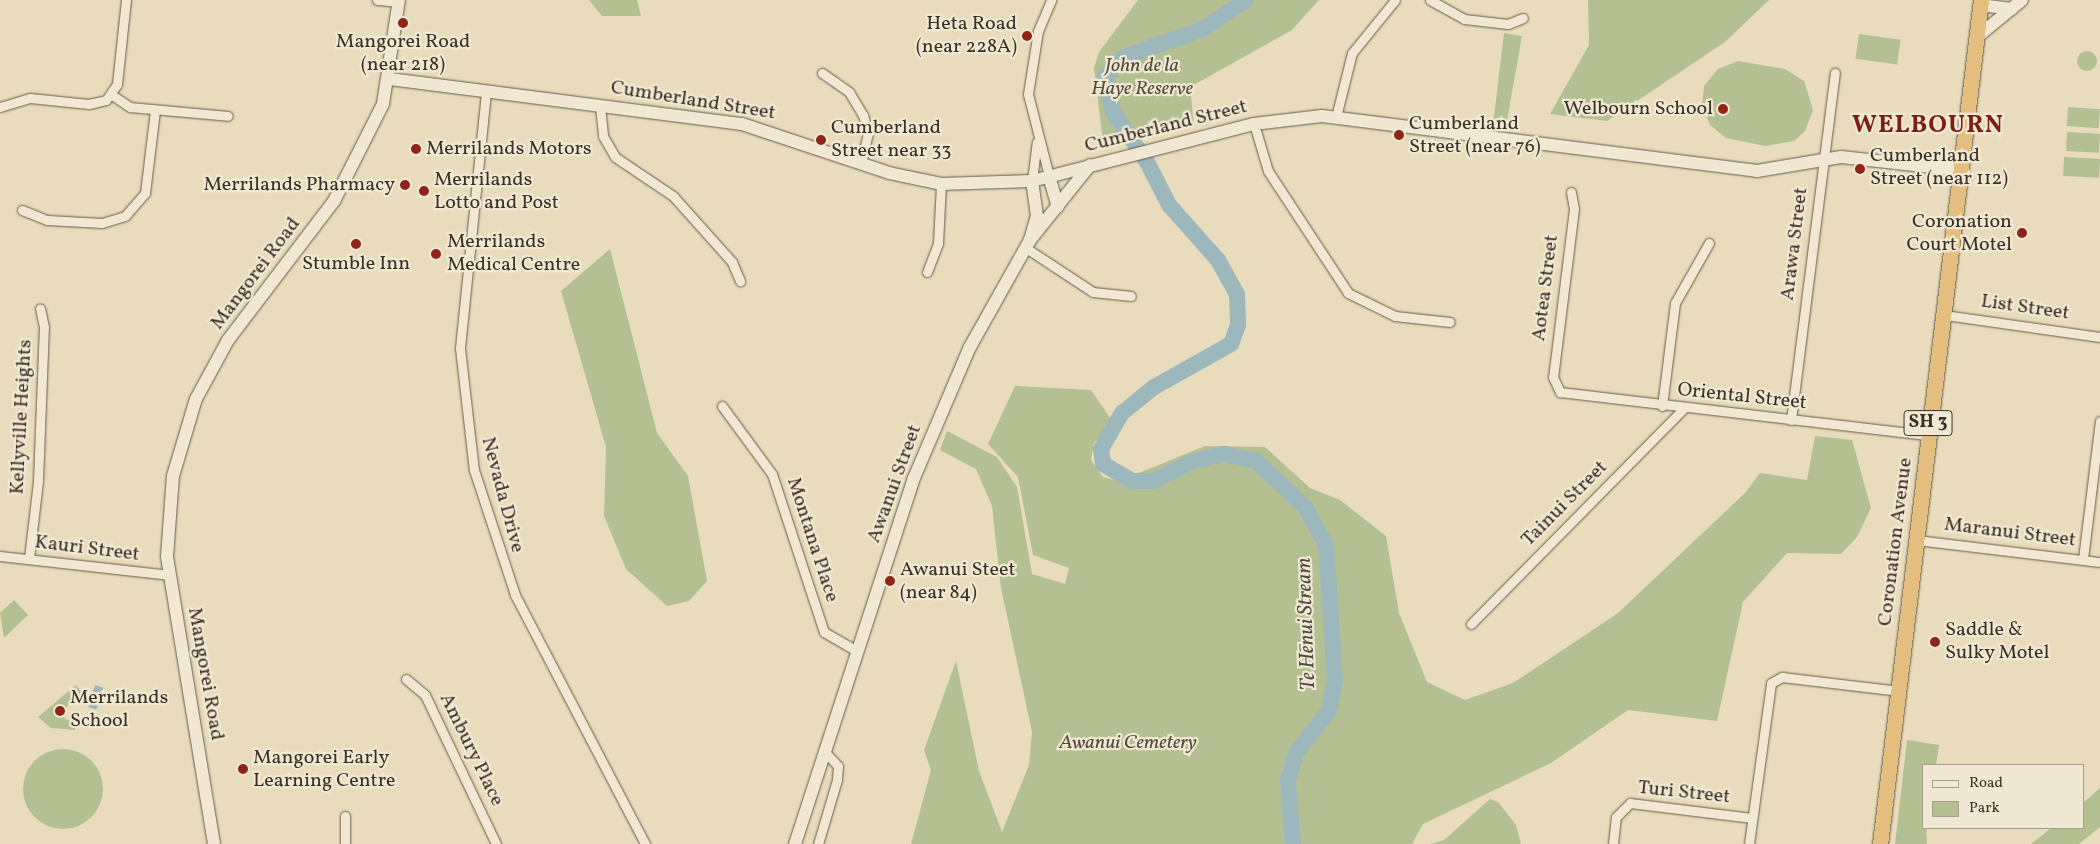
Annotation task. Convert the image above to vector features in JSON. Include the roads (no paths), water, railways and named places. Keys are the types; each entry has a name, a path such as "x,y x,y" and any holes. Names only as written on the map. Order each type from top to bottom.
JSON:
{"highway":[{"name":"Coronation Avenue","path":"1880,844 1917,540 1926,435 1945,315 1960,170 1981,3"}],"main road":[{"path":"1976,37 2022,0"},
{"name":"Mangorei Road","path":"214,844 170,575 169,503 179,451 196,400 241,318 334,201 383,104 390,79 399,1"},
{"name":"Coronation Avenue","path":"1981,3 2012,9"},
{"name":"Cumberland Street","path":"390,79 742,124 861,164 941,184 1032,180 1160,145 1254,124 1336,117 1757,171 1858,157 1960,170"},
{"name":"Awanui Street","path":"795,844 922,456 982,320 1028,244 1090,165"},
{"path":"1049,176 1058,208"},
{"name":"Awanui Street","path":"1028,244 1037,216 1032,180"}],"street":[{"path":"112,95 126,0"},
{"path":"378,0 399,1"},
{"path":"1049,176 1037,142 1029,101 1029,70 1038,31 1051,0"},
{"path":"1336,117 1352,53 1394,0"},
{"path":"1430,0 1464,19 1508,24 1523,18"},
{"path":"822,73 849,92 863,114 868,133 861,164"},
{"name":"Arawa Street","path":"1791,420 1834,73"},
{"name":"Nevada Drive","path":"486,92 460,348 474,470 515,595 645,844"},
{"path":"0,107 30,98 89,104 112,95"},
{"path":"112,95 130,107 228,116"},
{"path":"600,106 603,136 615,157 673,196 732,262 740,281"},
{"path":"22,210 64,221 102,223 125,216 145,193 155,110"},
{"path":"1254,124 1268,171 1348,293 1396,316 1450,322"},
{"path":"1032,180 1037,142"},
{"path":"928,272 938,243 941,184"},
{"name":"Aotea Street","path":"1556,388 1553,377 1574,209 1572,192"},
{"path":"1662,406 1675,303 1709,243"},
{"path":"1028,244 1093,292 1131,296"},
{"name":"Kellyville Heights","path":"29,558 39,462 44,327 40,308"},
{"name":"List Street","path":"1945,315 2100,337"},
{"name":"Oriental Street","path":"1556,388 1566,394 1926,435"},
{"name":"Montana Place","path":"722,406 772,474 824,632 858,652"},
{"name":"Tainui Street","path":"1471,624 1684,408"},
{"path":"2083,559 2100,421"},
{"name":"Maranui Street","path":"1917,540 2100,562"},
{"name":"Kauri Street","path":"0,556 170,575"},
{"path":"1748,844 1771,683 1782,678 1899,691"},
{"name":"Ambury Place","path":"406,679 424,695 496,844"},
{"path":"818,844 837,780 838,766 826,753"},
{"name":"Turi Street","path":"1613,844 1616,817 1630,804 1752,818"},
{"path":"345,816 346,844"}],"water":[{"path":"95,685 104,688 96,710 88,707"}],"waterway":[{"name":"Te Hēnui Stream","path":"1246,0 1203,29 1124,57 1105,77 1113,112 1147,162 1169,205 1218,260 1237,294 1238,325 1231,344 1154,387 1122,413 1101,449 1103,464 1132,481 1154,481 1191,462 1224,454 1256,461 1305,507 1326,545 1335,679 1329,711 1296,753 1288,781 1293,844"}],"place":[{"name":"Mangorei Road (near 218)","path":"403,23"},
{"name":"Heta Road (near 228A)","path":"1027,36"},
{"name":"Welbourn School","path":"1723,109"},
{"name":"Cumberland Street (near 76)","path":"1399,135"},
{"name":"Cumberland Street near 33","path":"821,140"},
{"name":"Merrilands Motors","path":"416,149"},
{"name":"Cumberland Street (near 112)","path":"1860,169"},
{"name":"Merrilands Pharmacy","path":"405,185"},
{"name":"Merrilands Lotto and Post","path":"424,191"},
{"name":"Coronation Court Motel","path":"2022,233"},
{"name":"Stumble Inn","path":"356,244"},
{"name":"Merrilands Medical Centre","path":"436,254"},
{"name":"Awanui Steet (near 84)","path":"890,581"},
{"name":"Saddle & Sulky Motel","path":"1935,642"},
{"name":"Merrilands School","path":"60,711"},
{"name":"Mangorei Early Learning Centre","path":"243,769"}],"district":[{"name":"WELBOURN","path":"1928,126"}],"park label":[{"name":"John de la Haye Reserve","path":"1142,78"},
{"name":"Awanui Cemetery","path":"1128,743"}]}
